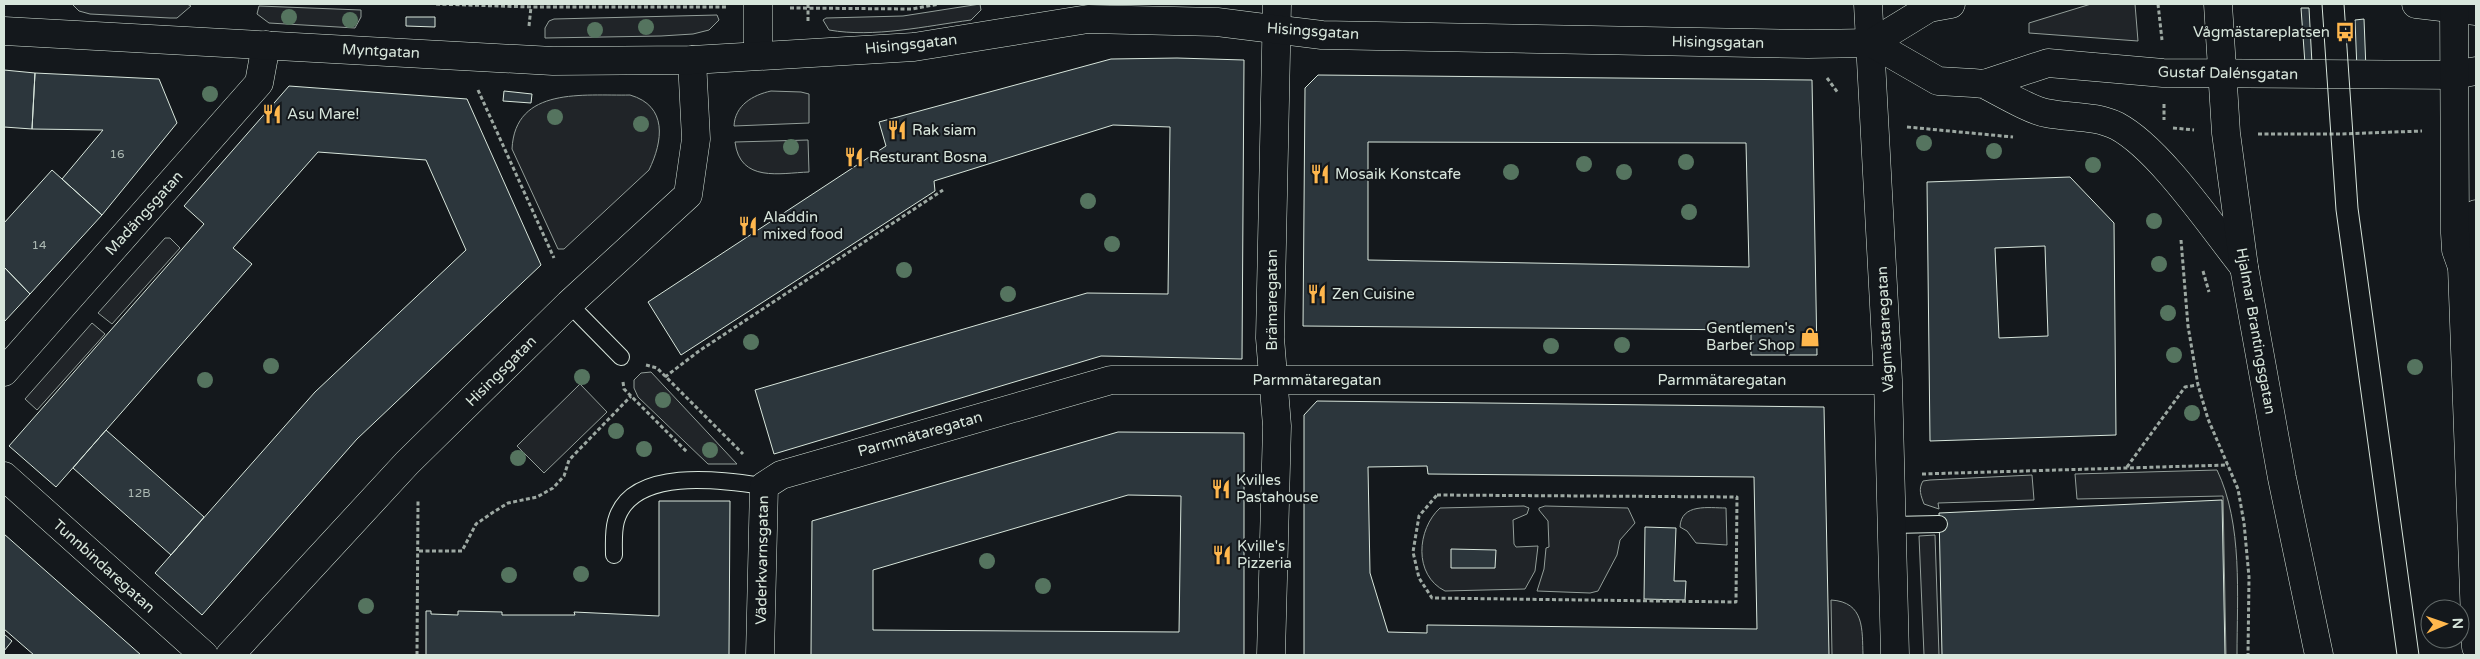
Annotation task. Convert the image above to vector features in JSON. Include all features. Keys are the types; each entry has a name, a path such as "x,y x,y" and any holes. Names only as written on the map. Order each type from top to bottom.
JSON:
{"street":[{"name":"Vågmästaregatan","path":"1868,4 1872,43 1888,380 1895,655"},
{"path":"1872,43 1929,8 1951,4"},
{"name":"Hjalmar Brantingsgatan","path":"2218,4 2226,133 2244,266 2282,478 2319,655"},
{"path":"2416,4 2461,8 2465,73 2454,126 2456,250 2462,267"},
{"path":"758,5 758,55"},
{"name":"Hisingsgatan","path":"758,55 914,47 1088,19 1217,22 1277,17 1331,35 1808,44 1872,43"},
{"name":"Brämaregatan","path":"1271,655 1277,426 1270,338 1277,17"},
{"name":"Myntgatan","path":"4,31 527,60 692,60 758,55"},
{"name":"Gustaf Dalénsgatan","path":"1872,43 1938,81 1984,84 2048,63 2163,73 2221,72 2302,75 2465,73"},
{"name":"Madängsgatan","path":"4,372 259,83 266,45"},
{"name":"Hisingsgatan","path":"230,655 407,463 568,304 688,195 696,139 692,60"},
{"name":"Gustaf Dalénsgatan","path":"1984,84 2044,113 2102,120 2118,127 2139,141 2173,177 2244,266"},
{"path":"2476,214 2462,267 2476,648"},
{"name":"Parmmätaregatan","path":"764,486 781,474 1110,380 1888,380"},
{"name":"Tunnbindaregatan","path":"4,476 204,655"},
{"name":"Väderkvarnsgatan","path":"760,655 764,486"}],"lane":[{"path":"568,304 621,357"},
{"name":"Väderkvarnsgatan","path":"614,555 616,520 626,502 643,488 674,482 715,480 764,486"},
{"path":"1892,525 1939,524"}],"path":[{"path":"436,4 531,7 758,5 912,9 939,4"},
{"path":"528,30 531,7"},
{"path":"1808,44 1808,70 1822,72 1843,100"},
{"path":"475,84 554,258"},
{"path":"1876,123 2017,138"},
{"path":"2139,141 2145,124 2226,133 2341,134 2418,131 2454,126"},
{"path":"665,377 699,351 943,190"},
{"path":"2187,241 2182,235 2188,326 2198,385 2208,418 2238,489 2244,523 2249,577 2248,655"},
{"path":"2202,268 2209,292"},
{"path":"715,480 624,389 621,357 657,368 747,458 764,486"},
{"path":"2127,468 2185,387 2198,385"},
{"path":"419,551 462,551 476,524 508,504 537,497 553,488 564,476 568,460 631,396"},
{"path":"1891,475 2228,465"},
{"path":"1438,495 1737,497 1736,602 1432,598 1419,578 1413,552 1419,516 1438,495"},
{"path":"417,655 418,501"}],"shaded area":[{"path":"72,4 187,4 191,6 177,18 170,18 90,14 79,11"},
{"path":"980,4 981,10 971,20 882,32 864,33 829,30 823,20 826,18 903,16"},
{"path":"2091,4 2135,4 2138,41 2029,33 2029,23"},
{"path":"259,6 361,10 361,17 355,28 269,23 257,14"},
{"path":"717,15 719,20 709,30 693,34 545,38 545,28 549,21 554,19"},
{"path":"771,91 809,94 809,123 734,126 738,112 746,102 758,95"},
{"path":"630,95 642,100 651,107 659,126 657,148 649,170 564,249 558,249 512,149 516,129 525,114 539,104 555,99 573,96"},
{"path":"808,140 809,172 786,174 763,173 753,170 738,155 735,142"},
{"path":"165,238 170,238 180,248 112,324 98,313"},
{"path":"92,323 105,334 37,410 25,399"},
{"path":"651,372 737,464 708,464 638,397 634,388 634,380 641,373"},
{"path":"580,384 607,412 544,473 517,446"},
{"path":"2217,470 2231,513 2235,537 2238,585 2237,655 2226,655 2223,496 2077,499 2075,474"},
{"path":"2032,475 2034,500 1938,503 1939,509 1924,504 1920,492 1923,481"},
{"path":"1524,506 1529,508 1527,514 1513,520 1514,544 1516,547 1538,546 1535,571 1525,589 1445,591 1435,584 1427,574 1423,563 1423,539 1432,517 1440,508"},
{"path":"1545,506 1628,508 1635,523 1620,540 1617,555 1598,591 1590,593 1537,591 1544,569 1546,548 1549,547 1548,521 1539,510 1539,508"},
{"path":"1697,508 1726,508 1727,545 1696,543 1687,531 1680,527 1685,514 1691,510"},
{"path":"1935,535 1939,655 1924,655 1919,536"},
{"path":"1831,600 1842,602 1856,612 1861,627 1863,655 1832,655"}],"building":[{"path":"2301,8 2309,8 2312,64 2305,64"},
{"path":"406,17 435,17 435,27 406,26"},
{"path":"2364,19 2366,70 2357,70 2355,20"},
{"path":"1111,59 1244,60 1242,359 1101,356 774,454 755,390 1087,293 1168,294 1170,127 1113,125 934,181 935,191 681,355 648,302 886,146 879,122"},
{"path":"4,70 35,73 32,129 4,127"},
{"path":"35,73 159,79 177,123 102,215 62,179 103,130 32,129"},
{"path":"1318,75 1812,80 1817,355 1751,355 1751,330 1303,326 1305,88","holes":["1368,142 1746,143 1749,267 1368,260"]},
{"path":"289,86 467,99 541,265 357,439 202,615 155,573 315,392 466,250 426,160 318,152 233,248 252,264 56,487 9,446 204,224 184,206"},
{"path":"504,91 532,94 531,103 503,101"},
{"path":"52,170 102,215 30,294 4,267 4,223"},
{"path":"2070,177 2114,223 2116,435 1930,441 1927,182","holes":["2045,246 2048,336 1999,338 1995,248"]},
{"path":"4,267 30,294 4,322"},
{"path":"1317,401 1824,407 1829,655 1304,655 1304,415","holes":["1427,466 1428,474 1754,477 1757,629 1427,625 1427,633 1388,632 1370,573 1368,467"]},
{"path":"106,430 204,517 171,555 73,468"},
{"path":"1118,432 1244,433 1244,655 811,655 812,521","holes":["1128,495 1181,496 1179,632 873,630 873,570"]},
{"path":"2222,500 2225,655 1942,655 1939,513"},
{"path":"659,501 730,501 729,655 426,655 426,611 431,611 431,614 458,615 458,611 502,612 502,615 575,615 574,612 659,616"},
{"path":"1645,527 1676,528 1674,581 1686,581 1685,600 1644,599"},
{"path":"4,534 141,655 34,655 4,629"},
{"path":"1451,549 1496,550 1495,568 1451,568"},
{"path":"4,634 12,641 4,651"}],"tram line":[{"path":"2322,4 2336,210 2397,655"},
{"path":"2344,4 2358,208 2419,655"}],"place":[{"name":"Vågmästareplatsen","path":"2345,32"},
{"name":"Asu Mare!","path":"272,114"},
{"name":"Rak siam","path":"897,130"},
{"name":"Resturant Bosna","path":"854,157"},
{"name":"Mosaik Konstcafe","path":"1320,174"},
{"name":"Aladdin mixed food","path":"748,226"},
{"name":"Zen Cuisine","path":"1317,294"},
{"name":"Gentlemen's Barber Shop","path":"1810,337"},
{"name":"Kvilles Pastahouse","path":"1221,489"},
{"name":"Kville's Pizzeria","path":"1222,555"}]}
